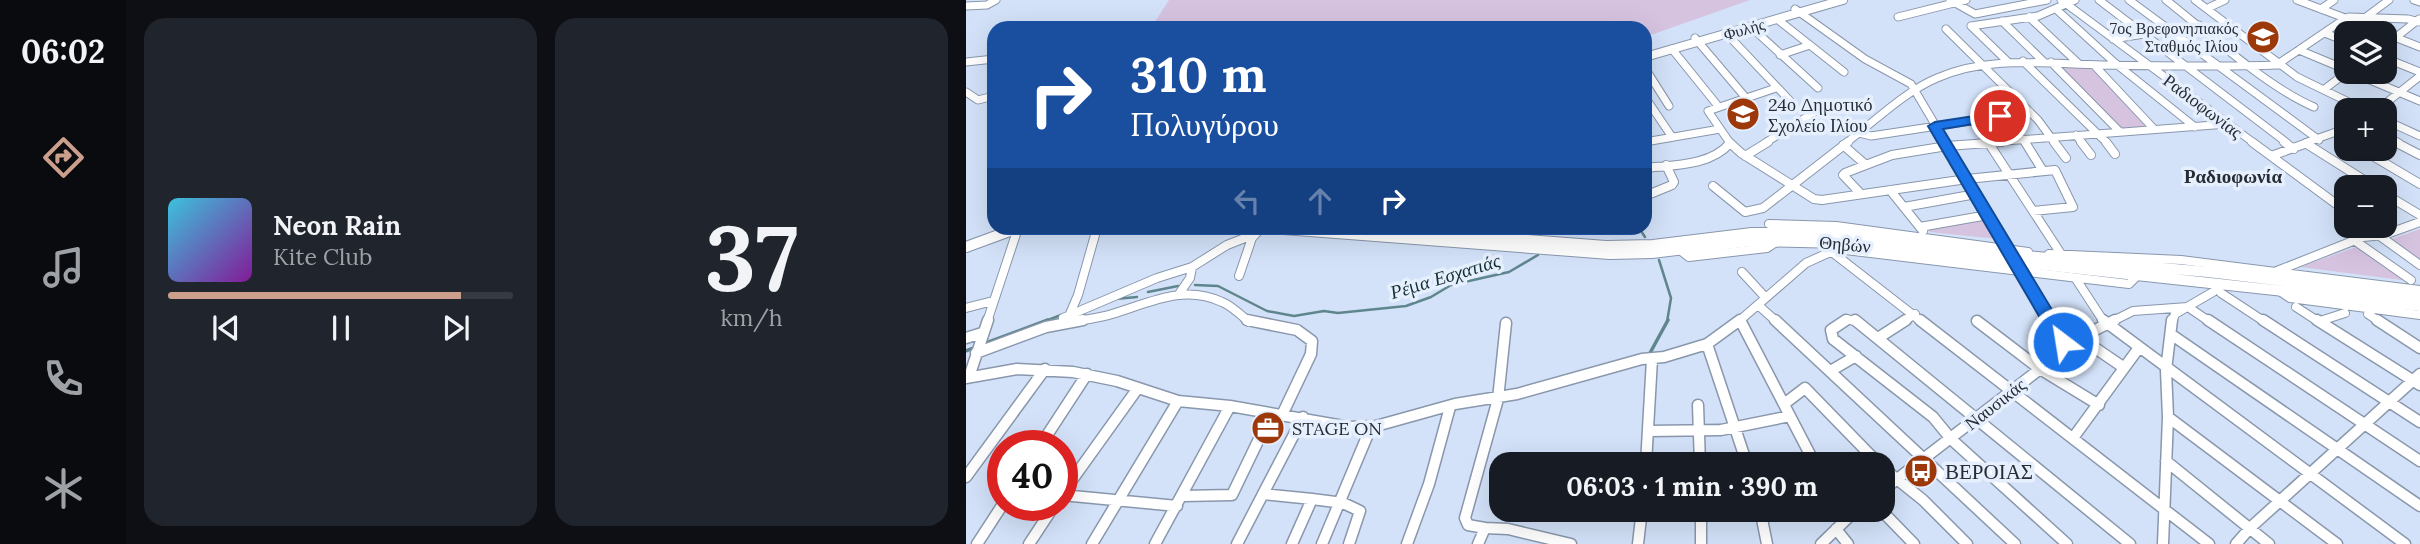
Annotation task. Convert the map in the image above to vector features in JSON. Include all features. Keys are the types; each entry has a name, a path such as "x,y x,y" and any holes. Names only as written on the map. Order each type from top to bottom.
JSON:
{"main road":[{"name":"Φυλής","path":"1652,53 1751,27 1827,0"},
{"name":"Φυλής","path":"1652,53 1843,0"},
{"name":"Θηβών","path":"1459,235 1605,246 1654,245 1770,228 2138,274 2212,287 2277,279 2420,306"},
{"path":"966,247 999,235"},
{"name":"Θηβών","path":"1355,235 1575,253 1637,254 1735,242 1818,242 2015,260 2277,279 2420,297"}],"street":[{"path":"967,3 987,5 996,0"},
{"path":"1898,17 1953,1 1966,0"},
{"path":"1953,1 1975,14 2047,0"},
{"name":"Ραδιοφωνίας","path":"2061,0 2334,202"},
{"path":"2008,62 1971,26 2029,17 2068,5 2075,0"},
{"path":"2099,0 2294,149"},
{"path":"2129,0 2319,140"},
{"path":"2166,0 2251,66 2300,101 2314,107"},
{"path":"2196,0 2280,63 2344,98"},
{"path":"2202,0 2233,30 2325,92 2339,98"},
{"path":"2184,14 2210,9 2225,0"},
{"path":"2297,0 2351,21"},
{"path":"2321,9 2334,0"},
{"path":"2366,17 2389,0"},
{"path":"2414,0 2420,2"},
{"path":"2057,9 2118,65 2195,127"},
{"path":"1798,11 1867,61 1908,82 1915,90 2061,338 2063,346"},
{"path":"2029,17 2079,64"},
{"path":"1713,186 1745,212 1763,208 1915,90 1946,73 1981,65 2023,61 2149,66 2251,66 2280,63 2343,18 2419,21"},
{"path":"1777,19 1844,72"},
{"path":"2002,21 2120,132"},
{"path":"2397,38 2419,21"},
{"path":"2113,39 2199,25"},
{"path":"1751,27 1818,88"},
{"path":"1946,29 2030,112 2066,158"},
{"path":"2207,32 2233,30"},
{"path":"2325,33 2334,37"},
{"path":"1727,34 1792,103"},
{"path":"2397,38 2420,47"},
{"path":"1697,40 1746,98"},
{"path":"1780,55 1810,45"},
{"path":"1672,49 1718,106"},
{"path":"2299,50 2334,65"},
{"path":"966,62 987,60"},
{"path":"2023,61 2099,133 2115,154"},
{"path":"2392,98 2420,74 2397,63"},
{"path":"2094,65 2154,129"},
{"path":"1652,79 1669,106"},
{"path":"2326,88 2334,82"},
{"path":"2380,84 2420,101"},
{"path":"1776,88 1708,111 1720,130 1743,155 1819,201 2047,170 2057,172 2074,204 2069,208 2033,211"},
{"path":"966,92 978,100 987,98"},
{"path":"1743,155 1818,110 1827,110"},
{"path":"1859,133 1871,136 2030,112"},
{"path":"1652,114 1672,137"},
{"path":"1975,120 2061,254"},
{"path":"1861,194 1843,175 1845,173 1902,153 1989,142 2227,124"},
{"path":"2397,125 2420,136"},
{"path":"1652,141 1720,130"},
{"path":"2271,156 2334,133"},
{"path":"2076,135 2091,155"},
{"path":"2023,139 2047,170"},
{"path":"2397,143 2420,155"},
{"path":"2307,144 2356,175"},
{"path":"1652,168 1714,157 1732,145"},
{"path":"1843,145 1866,165"},
{"path":"2381,161 2420,184"},
{"path":"1652,193 1674,182 1666,165"},
{"path":"1890,190 1928,238"},
{"path":"1904,207 1976,194"},
{"path":"2397,201 2420,215"},
{"path":"1763,208 1770,228 1836,226 1928,238 2077,279 2129,284 2138,274"},
{"path":"1920,227 1988,215"},
{"path":"2397,229 2420,222"},
{"path":"1016,235 968,377 1017,369 1087,374 1178,401 1303,417 1349,427 1371,427 1450,407 1498,399 1707,344 1740,320 1789,276 1835,250 2015,260 2061,254 2181,260 2277,279 2420,290"},
{"path":"1069,316 1074,308 1095,235"},
{"path":"1046,327 1192,267 1227,244 1248,235"},
{"path":"1239,276 1256,235"},
{"path":"2277,279 2363,238"},
{"path":"2383,238 2420,265"},
{"path":"2358,239 2411,280"},
{"path":"1818,242 1835,250 2209,544"},
{"path":"1818,242 1822,247 1822,255"},
{"path":"1179,294 1190,278 1192,267"},
{"path":"1742,272 1762,301 1924,460 2015,544"},
{"path":"2077,279 2105,323 2405,544"},
{"path":"2277,279 2290,298 2420,314"},
{"path":"1136,305 1150,282"},
{"path":"2163,544 2168,417 2166,370 2172,319 2212,287 2420,422"},
{"path":"966,338 979,344 1046,327 1110,315 1179,294 1208,297 1225,303 1249,322 1297,330 1312,341 1311,354 1232,495 1180,501 1118,501 1078,497"},
{"path":"966,309 993,301"},
{"path":"2188,307 2420,461"},
{"name":"Ναυσικάς","path":"1896,481 2040,369 2063,346 2136,310 2188,307"},
{"path":"2236,544 2250,528 2363,425 2418,380 2296,307"},
{"path":"2320,321 2332,314 2345,313"},
{"path":"1878,338 1915,314"},
{"path":"2368,314 2420,348"},
{"path":"2067,544 1951,439 1933,417 1833,339 1831,330 1850,317 2130,544"},
{"path":"1740,320 1807,452"},
{"path":"1977,321 2040,369 2099,405"},
{"path":"1506,323 1498,399 1465,518 1468,525 1508,529 1571,544"},
{"path":"2172,334 2420,506"},
{"path":"2079,337 2123,367"},
{"path":"1707,344 1743,452"},
{"path":"2073,438 2138,349"},
{"path":"1832,370 1856,356"},
{"path":"1648,452 1652,359"},
{"path":"966,477 1045,369"},
{"path":"1050,430 1087,374"},
{"path":"1078,472 1138,388"},
{"path":"1784,404 1805,388 1867,452"},
{"path":"1092,544 1178,401"},
{"path":"1698,404 1700,452"},
{"path":"1155,544 1230,406"},
{"path":"1407,544 1429,484 1450,407"},
{"path":"1650,431 1700,432 1735,429 1790,415"},
{"path":"1237,544 1303,417"},
{"path":"2168,417 2337,544"},
{"path":"1322,544 1371,427"},
{"path":"2166,460 2269,544"},
{"path":"1896,481 1923,500 1967,544"},
{"path":"1263,494 1356,507 1360,512 1349,544"},
{"path":"1292,544 1312,499"},
{"path":"977,544 992,521"},
{"path":"1029,544 1045,521"},
{"path":"1638,544 1641,522"},
{"path":"1700,522 1701,544"},
{"path":"1762,522 1767,544"},
{"path":"1821,544 1836,529 1839,522"},
{"path":"1893,522 1914,544"},
{"path":"1478,544 1485,528"},
{"path":"1836,529 1848,544"}],"shaded area":[{"path":"1169,0 1750,0 1652,35 1652,21 1156,21"},
{"path":"2058,65 2092,67 2148,127 2122,129"},
{"path":"1985,218 1997,239 1930,232 1929,229"},
{"path":"2420,229 2420,259 2392,239"},
{"path":"2359,246 2409,281 2300,267"}],"waterway":[{"name":"Ρέμα Εσχατιάς","path":"1195,285 1218,286 1267,311 1294,316 1324,311 1338,313 1406,306 1431,297 1451,285 1509,272 1538,255"},
{"path":"1659,260 1671,298 1667,322"},
{"name":"Ρέμα Εσχατιάς","path":"1148,292 1178,286"},
{"name":"Ρέμα Εσχατιάς","path":"1115,299 1137,297"},
{"name":"Ρέμα Εσχατιάς","path":"1043,322 1061,315"},
{"name":"Ρέμα Εσχατιάς","path":"986,343 1048,320"},
{"path":"1650,353 1667,322"},
{"name":"Ρέμα Εσχατιάς","path":"966,351 976,347"}],"place":[{"name":"7ος Βρεφονηπιακός Σταθμός Ιλίου","path":"2263,37"},
{"name":"24ο Δημοτικό Σχολείο Ιλίου","path":"1743,114"},
{"name":"STAGE ON","path":"1268,428"},
{"name":"ΒΕΡΟΙΑΣ","path":"1921,471"}],"district":[{"name":"Ραδιοφωνία","path":"2233,176"}],"route":[{"path":"2000,116 1935,126 2063,342"}]}
